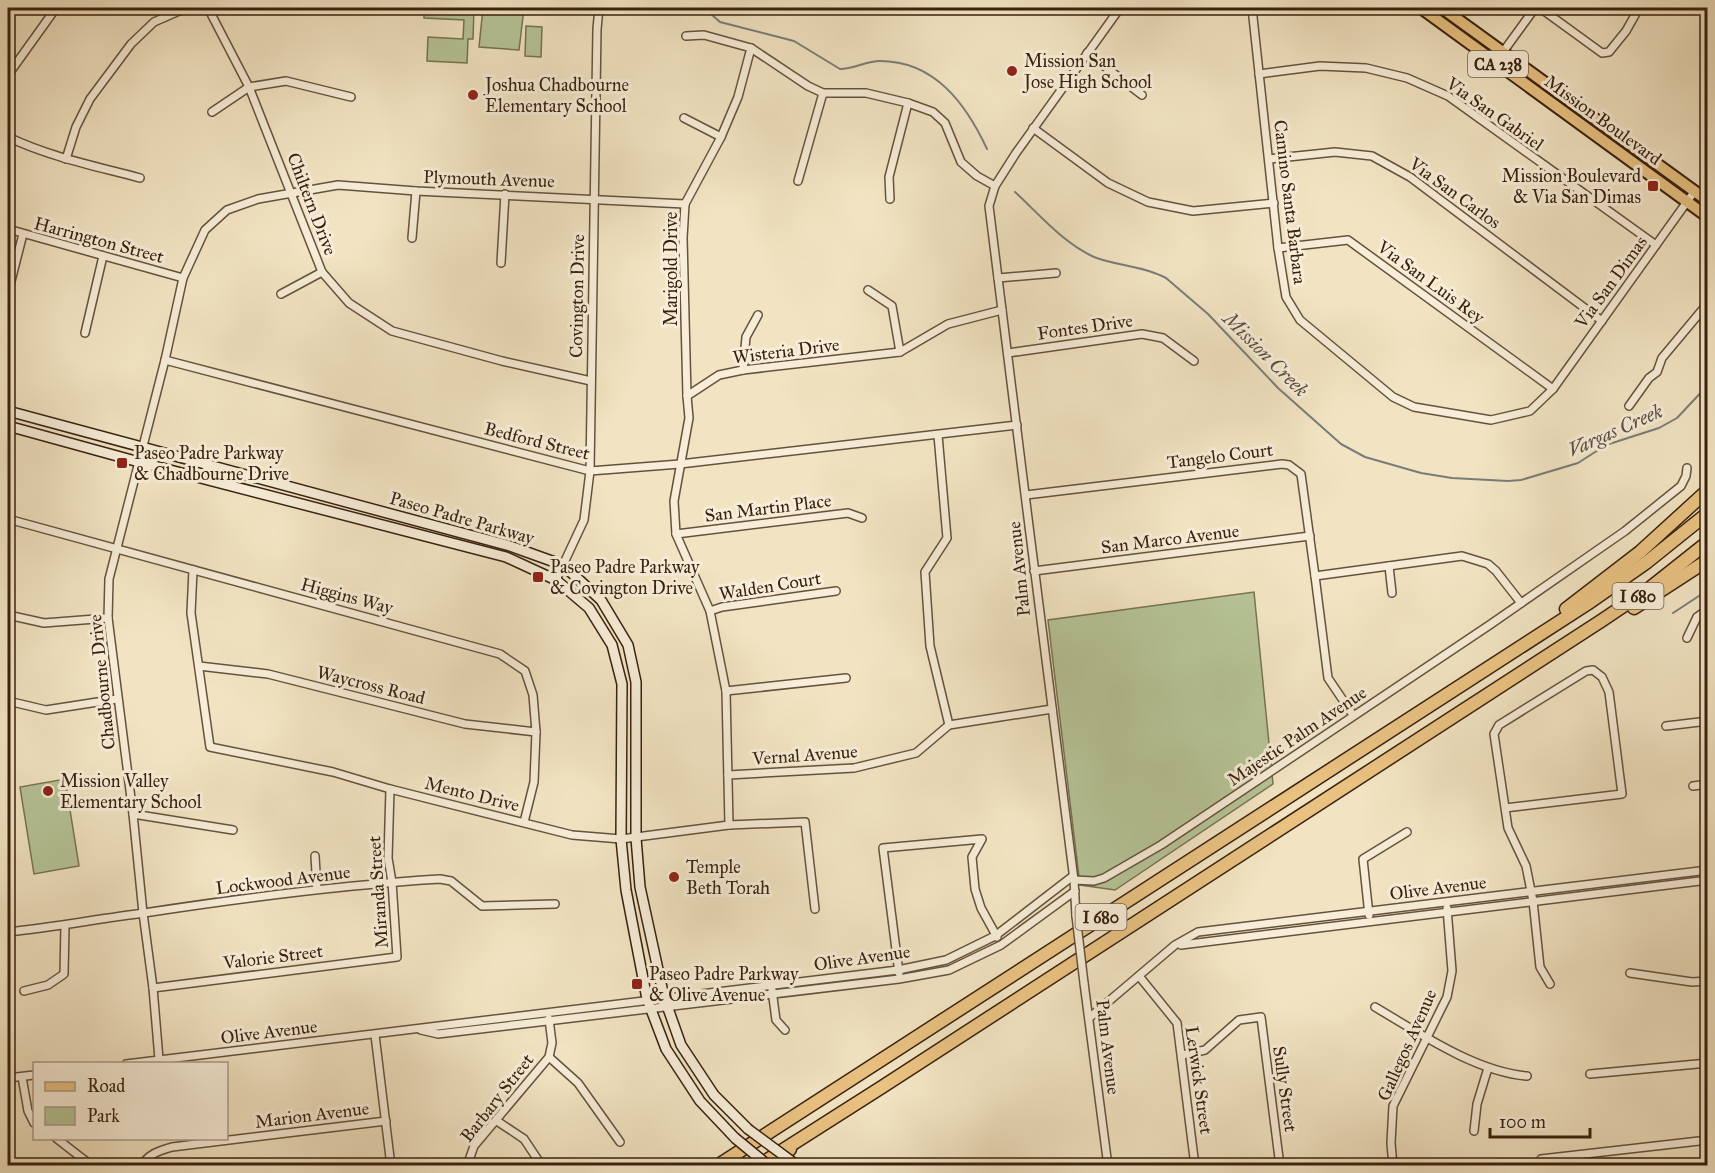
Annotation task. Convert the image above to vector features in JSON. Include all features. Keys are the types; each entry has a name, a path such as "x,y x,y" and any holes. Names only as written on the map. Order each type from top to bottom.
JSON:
{"highway":[{"path":"1486,669 1618,570 1707,490"},
{"name":"I 680","path":"717,1166 1618,583 1665,549 1707,513"},
{"name":"I 680","path":"758,1166 1564,645 1650,588 1707,542"},
{"path":"1564,645 1635,607 1707,560"},
{"path":"775,1166 798,1140"}],"main road":[{"name":"Mission Boulevard","path":"1421,8 1707,217"},
{"name":"Mission Boulevard","path":"1442,8 1707,201"},
{"name":"Paseo Padre Parkway","path":"8,411 510,546 563,565 600,600 628,645 636,681 636,838 640,887 667,1007 681,1045 714,1095 748,1129 798,1166"},
{"name":"Paseo Padre Parkway","path":"8,426 506,557 556,580 589,608 612,645 622,684 621,839 626,890 647,999 666,1049 700,1101 735,1138 770,1166"}],"street":[{"path":"8,75 56,8"},
{"path":"66,159 76,127 90,99 131,44 154,22 186,8"},
{"name":"Chiltern Drive","path":"208,8 249,87 322,272 349,303 392,331 502,361 591,381"},
{"name":"Covington Drive","path":"556,580 584,520 590,471 599,8"},
{"name":"Palm Avenue","path":"1108,1166 989,206 995,186 1120,8"},
{"name":"Camino Santa Barbara","path":"1252,8 1278,248 1286,297 1300,320 1393,397 1414,407 1491,420 1530,411 1553,389"},
{"path":"1503,52 1535,8"},
{"path":"1540,8 1602,53 1609,52 1626,32 1639,8"},
{"path":"686,36 704,35 751,48 808,86 823,93 866,93 908,103 933,112 945,123 961,162 977,176 995,186"},
{"name":"Marigold Drive","path":"687,396 683,238 685,204 721,137 738,97 751,48"},
{"path":"1087,53 1142,95"},
{"name":"Via San Gabriel","path":"1259,74 1331,66 1366,68 1407,78 1448,96 1656,245"},
{"path":"212,112 249,87 286,81 351,97"},
{"path":"798,182 823,93"},
{"path":"890,199 889,177 908,103"},
{"path":"684,118 721,137"},
{"path":"1034,128 1108,183 1148,202 1193,211 1274,203"},
{"path":"8,137 66,159 140,178"},
{"name":"Via San Carlos","path":"1269,159 1335,152 1372,156 1410,177 1602,321"},
{"name":"Plymouth Avenue","path":"292,193 338,185 685,204"},
{"path":"412,238 416,191"},
{"name":"Via San Dimas","path":"1553,389 1694,192"},
{"name":"Chadbourne Drive","path":"159,1059 133,814 108,618 109,579 165,360 183,278 205,230 227,210 258,199 292,193"},
{"path":"501,263 505,194"},
{"name":"Harrington Street","path":"8,229 183,278"},
{"path":"8,293 23,234"},
{"name":"Via San Luis Rey","path":"1278,248 1348,240 1553,389"},
{"path":"85,333 103,256"},
{"path":"281,294 322,272"},
{"path":"998,278 1056,273"},
{"path":"868,291 892,306 900,352"},
{"path":"1629,406 1649,378 1657,372 1662,358 1707,303"},
{"name":"Wisteria Drive","path":"687,396 719,375 743,370 900,352 948,324 1002,310"},
{"path":"743,370 746,337 758,315"},
{"name":"Fontes Drive","path":"1008,352 1142,334 1163,338 1194,361"},
{"name":"Bedford Street","path":"165,360 590,471 680,464 1017,425"},
{"path":"687,396 689,418 674,501 676,534 710,611 726,692 729,825"},
{"path":"938,435 947,538 925,572 930,646 949,725 1052,709"},
{"name":"Tangelo Court","path":"1026,495 1289,465 1300,474 1328,678 1353,715"},
{"name":"Majestic Palm Avenue","path":"1073,878 1084,880 1104,878 1161,845 1521,603 1667,499 1681,486 1687,468"},
{"name":"San Martin Place","path":"676,534 848,513 862,518"},
{"name":"Higgins Way","path":"8,519 500,654 525,671 533,694 536,732 534,782 524,822"},
{"name":"San Marco Avenue","path":"1034,571 1310,536"},
{"path":"1315,576 1462,556 1488,564 1521,603"},
{"path":"1389,566 1392,593"},
{"path":"193,570 190,613 199,666"},
{"name":"Walden Court","path":"710,611 722,607 836,591"},
{"path":"1687,638 1697,617 1707,609"},
{"path":"8,615 44,623 108,618"},
{"name":"Mento Drive","path":"199,666 210,747 333,772 390,789 572,835 621,839 729,825 805,822 815,909"},
{"name":"Waycross Road","path":"199,666 268,674 465,724 536,732"},
{"path":"1505,808 1622,794 1608,692 1602,677 1593,670 1586,671 1499,725 1494,734 1505,808 1508,828 1526,866 1533,901 1540,967 1550,984"},
{"path":"726,692 846,678"},
{"path":"8,701 46,710 117,699"},
{"path":"1666,726 1707,721"},
{"name":"Vernal Avenue","path":"728,775 854,768 916,753 949,725"},
{"path":"1694,786 1707,784"},
{"name":"Miranda Street","path":"390,789 388,858 392,882 397,957"},
{"path":"133,814 233,830"},
{"path":"1369,921 1363,859 1407,832"},
{"path":"899,979 884,848 982,839 972,857 975,889 981,908 1001,945"},
{"path":"315,856 317,890"},
{"name":"Olive Avenue","path":"1089,1018 1175,945 1198,932 1707,870"},
{"name":"Olive Avenue","path":"549,1018 647,999 898,970 946,960 995,936 1073,878"},
{"name":"Lockwood Avenue","path":"8,932 317,890 440,879 451,881 482,906 555,904"},
{"name":"Olive Avenue","path":"1175,945 1707,880"},
{"name":"Olive Avenue","path":"139,1062 375,1035 415,1028 651,1010 899,979 949,970 1001,945 1075,891"},
{"name":"Gallegos Avenue","path":"1393,1166 1391,1143 1393,1106 1446,997 1452,972 1446,902"},
{"path":"24,991 48,985 64,974 65,926"},
{"name":"Valorie Street","path":"153,988 397,957"},
{"path":"1630,973 1692,982 1707,981"},
{"name":"Lerwick Street","path":"1139,976 1177,1023 1195,1166"},
{"path":"772,985 776,1020 785,1030"},
{"path":"1375,1007 1426,1037 1488,1068 1508,1075 1527,1076"},
{"name":"Sully Street","path":"1182,1055 1205,1050 1239,1020 1261,1017 1280,1166"},
{"name":"Barbary Street","path":"467,1166 474,1146 549,1057 552,1043 549,1018"},
{"path":"375,1035 391,1166"},
{"path":"549,1057 578,1083 620,1142"},
{"path":"1590,1074 1707,1063"},
{"path":"1474,1131 1477,1104 1488,1068"},
{"path":"8,1078 33,1075"},
{"path":"22,1077 28,1111 33,1121"},
{"name":"Marion Avenue","path":"141,1166 146,1158 156,1151 172,1148 386,1121"},
{"path":"497,1121 524,1140 542,1166"},
{"path":"59,1140 92,1166"},
{"path":"1541,1159 1707,1140"}],"green space":[{"path":"424,8 474,8 473,39 468,39 467,63 427,61 428,37 463,39 464,20 424,18"},
{"path":"483,8 524,8 519,50 479,47"},
{"path":"526,26 542,27 541,57 525,56"},
{"path":"1254,592 1273,784 1115,890 1080,885 1048,620"},
{"path":"65,779 79,866 34,874 20,787"}],"waterway":[{"name":"Mission Creek","path":"697,8 711,14 720,22 794,41 840,69 880,61 917,68 946,88 958,101 979,132 987,149"},
{"name":"Mission Creek","path":"1015,192 1052,228 1083,251 1103,260 1149,271 1166,278 1208,314 1278,388 1341,444 1365,457 1421,473 1452,478 1508,481 1521,480 1578,463 1606,445 1659,428 1677,418 1708,385"},
{"path":"1673,613 1708,590"}],"place":[{"name":"Mission San Jose High School","path":"1012,71"},
{"name":"Joshua Chadbourne Elementary School","path":"473,95"},
{"name":"Mission Boulevard & Via San Dimas","path":"1653,186"},
{"name":"Paseo Padre Parkway & Chadbourne Drive","path":"122,463"},
{"name":"Paseo Padre Parkway & Covington Drive","path":"538,577"},
{"name":"Mission Valley Elementary School","path":"48,791"},
{"name":"Temple Beth Torah","path":"674,877"},
{"name":"Paseo Padre Parkway & Olive Avenue","path":"637,984"}],"water label":[{"name":"Vargas Creek","path":"1615,430"}]}
